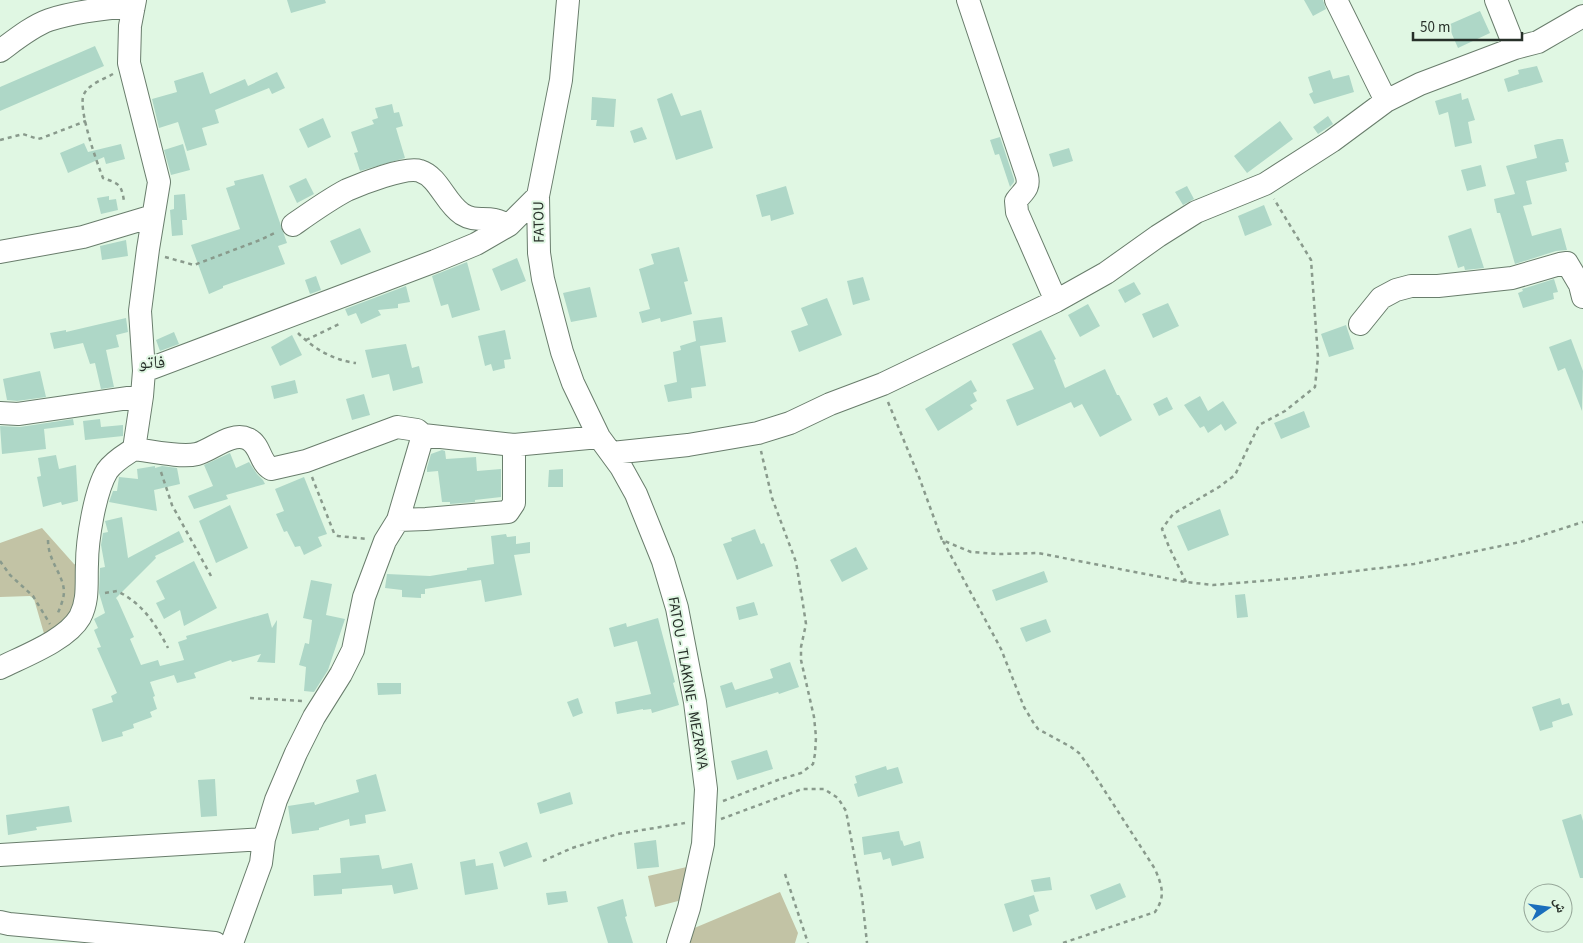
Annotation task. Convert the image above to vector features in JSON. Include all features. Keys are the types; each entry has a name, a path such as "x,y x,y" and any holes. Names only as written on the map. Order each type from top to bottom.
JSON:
{"street":[{"name":"FATOU","path":"568,0 560,80 538,196 539,252 543,280 572,383 605,445"},
{"path":"968,0 1029,183 1027,189 1016,201 1015,206 1056,302"},
{"path":"1336,0 1386,101"},
{"path":"1496,0 1515,48"},
{"path":"0,51 48,20 134,3 129,42 129,64 158,177 158,195 153,216 140,312 144,371 134,450"},
{"path":"0,668 57,639 80,617 86,599 87,560 96,499 108,470 134,450 157,453 197,454 233,438 241,438 248,439 256,444 263,463 271,469 306,461 397,428 417,430 423,435 514,445 688,446 758,433 790,423 830,404 883,384 1056,302 1106,273 1196,212 1265,184 1325,146 1386,101 1420,84 1515,48 1538,42 1583,16"},
{"path":"293,225 347,191 398,172 412,169 429,176 450,203 461,213 476,220 495,220 509,225"},
{"path":"144,371 468,248 490,238 509,225 538,196"},
{"path":"0,252 83,237 153,216"},
{"path":"1360,324 1381,298 1396,290 1411,286 1438,286 1512,278 1567,263 1580,285 1583,297"},
{"path":"0,413 18,414 142,396"},
{"path":"232,943 261,863 264,839 276,800 314,717 353,650 364,597 385,541 398,520 423,435"},
{"path":"398,520 508,512 514,503 514,445"},
{"name":"FATOU - TLAKINE - MEZRAYA","path":"605,445 636,494 663,561 677,608 702,751 706,788 703,844 697,874 678,943"},
{"path":"0,855 264,839"},
{"path":"0,922 215,943"}],"path":[{"path":"124,201 119,185 115,181 103,178 96,160 86,121 83,97 88,88 129,64"},
{"path":"0,140 22,134 42,138 86,121"},
{"path":"1186,582 1162,529 1172,514 1219,487 1235,475 1259,425 1285,411 1315,387 1318,357 1311,260 1265,184"},
{"path":"148,249 173,260 194,265 260,240 293,225"},
{"path":"290,316 295,328 316,349 345,362 356,363"},
{"path":"306,340 341,323"},
{"path":"883,384 884,393 920,477 942,540 1001,648 1024,707 1038,729 1079,753 1158,876 1163,895 1161,903 1155,912 1063,943"},
{"path":"705,817 717,803 801,773 813,764 815,754 814,717 801,660 801,647 806,624 796,562 772,498 758,433"},
{"path":"157,453 172,505 211,576"},
{"path":"306,461 334,533 347,538 385,541"},
{"path":"942,540 971,552 999,554 1038,553 1186,582 1213,584 1414,564 1520,542 1583,522"},
{"path":"0,561 10,575 33,596 51,626 59,610 64,592 62,582 49,553 48,540"},
{"path":"86,599 112,591 124,595 143,608 168,648"},
{"path":"250,698 309,701 322,706"},
{"path":"543,861 572,848 618,834 674,826 705,817 718,820 802,789 824,789 838,798 846,811 862,898 866,943"},
{"path":"785,874 808,943"}],"green space":[{"path":"42,528 74,564 80,567 77,608 45,637 34,599 30,596 0,597 0,543"},
{"path":"691,866 682,900 655,907 648,876"},
{"path":"780,892 798,933 795,943 687,943 692,929"}],"building":[{"path":"287,0 325,0 326,3 291,13"},
{"path":"1304,0 1323,0 1326,9 1313,16"},
{"path":"1480,11 1490,33 1458,48 1448,25"},
{"path":"95,46 104,66 0,111 0,87"},
{"path":"1537,66 1543,82 1508,92 1504,79 1519,74 1518,70"},
{"path":"1330,70 1333,79 1349,75 1354,92 1314,104 1309,94 1313,92 1308,77"},
{"path":"203,72 210,94 245,79 248,86 277,72 285,88 272,94 269,88 215,110 219,123 202,128 207,145 187,151 178,122 159,128 152,99 177,92 174,81"},
{"path":"672,93 681,116 701,110 713,148 676,160 657,99"},
{"path":"1461,93 1462,100 1468,98 1475,120 1468,122 1472,143 1455,147 1448,112 1439,115 1435,101"},
{"path":"592,97 616,99 614,127 596,126 597,120 591,120"},
{"path":"392,104 394,113 399,112 403,126 396,128 405,158 360,171 354,153 358,152 351,132 374,124 372,120 378,118 375,108"},
{"path":"1328,116 1333,124 1318,134 1313,127"},
{"path":"323,118 331,137 308,148 299,129"},
{"path":"1280,121 1293,139 1247,173 1234,156"},
{"path":"642,127 647,139 634,143 630,131"},
{"path":"1000,137 1014,179 1010,187 999,154 995,155 990,140"},
{"path":"1563,139 1569,162 1565,163 1567,171 1526,181 1532,204 1523,206 1532,236 1561,228 1567,250 1556,251 1515,264 1494,199 1515,194 1506,166 1537,158 1534,145"},
{"path":"84,143 88,152 121,144 125,159 106,164 104,157 68,173 60,153"},
{"path":"183,144 190,170 171,175 164,150"},
{"path":"1069,148 1073,161 1053,167 1049,154"},
{"path":"1481,165 1486,186 1467,191 1461,170"},
{"path":"263,174 287,243 278,246 285,264 223,286 223,288 209,294 191,245 240,229 226,188 235,185 234,181"},
{"path":"306,178 314,194 297,203 289,186"},
{"path":"786,186 794,214 771,221 770,215 762,217 756,195"},
{"path":"1187,186 1194,199 1183,205 1175,192"},
{"path":"185,194 187,220 182,220 183,235 172,236 170,210 174,209 174,195"},
{"path":"109,196 109,200 116,199 118,210 101,214 97,198"},
{"path":"1264,205 1272,225 1245,236 1238,216"},
{"path":"360,228 371,252 341,265 330,241"},
{"path":"1471,228 1484,268 1465,270 1464,266 1458,268 1448,236"},
{"path":"126,240 128,256 102,260 100,246"},
{"path":"679,247 688,281 684,282 692,314 661,322 660,318 642,323 639,312 650,309 639,269 654,264 651,254"},
{"path":"517,258 526,281 501,291 492,269"},
{"path":"467,262 480,310 452,318 448,304 441,306 432,276"},
{"path":"316,276 321,290 310,294 305,280"},
{"path":"863,277 870,300 853,305 847,281"},
{"path":"1554,279 1558,292 1553,293 1554,299 1523,308 1518,293 1523,291 1522,289"},
{"path":"1134,282 1141,294 1125,303 1118,290"},
{"path":"406,286 410,302 398,304 398,308 378,310 381,315 361,324 356,313 348,316 345,309"},
{"path":"590,287 597,317 571,322 563,293"},
{"path":"827,298 842,335 799,352 791,331 808,325 801,308"},
{"path":"1168,303 1179,326 1153,338 1142,314"},
{"path":"1088,304 1100,326 1080,337 1068,315"},
{"path":"722,317 726,342 700,346 706,386 691,388 692,398 668,402 664,385 677,382 673,352 681,350 680,346 696,341 693,321"},
{"path":"126,318 128,332 116,335 119,347 106,350 114,387 101,389 95,363 90,364 83,343 54,349 50,333 66,330 66,332"},
{"path":"1346,325 1354,349 1329,357 1321,334"},
{"path":"505,330 511,359 504,360 505,368 493,371 491,364 485,366 478,336"},
{"path":"1041,330 1056,359 1054,360 1065,388 1105,369 1117,395 1119,395 1132,420 1100,437 1082,404 1074,408 1071,402 1017,426 1006,400 1034,389 1012,344"},
{"path":"174,332 179,344 160,351 156,340"},
{"path":"292,335 302,355 280,366 271,347"},
{"path":"1571,339 1583,371 1582,411 1565,368 1558,371 1549,347"},
{"path":"406,344 412,368 419,366 423,383 393,391 389,374 372,378 365,350"},
{"path":"40,371 46,397 17,401 7,400 3,379"},
{"path":"295,380 298,393 274,399 271,386"},
{"path":"971,380 977,391 973,393 977,401 970,405 973,409 938,431 925,409"},
{"path":"364,394 370,415 352,420 346,399"},
{"path":"1200,396 1208,411 1223,401 1237,423 1225,431 1221,424 1208,433 1204,426 1200,428 1184,405"},
{"path":"1167,397 1173,409 1159,416 1153,404"},
{"path":"1304,411 1310,427 1281,439 1274,423"},
{"path":"73,419 74,425 44,429 46,449 2,454 0,426 20,427"},
{"path":"100,419 101,427 123,425 123,436 85,440 83,421"},
{"path":"442,450 445,451 446,459 476,457 477,471 501,469 501,497 475,500 475,502 450,504 450,502 442,502 438,471 427,472 427,468 431,454"},
{"path":"230,453 236,468 249,462 265,484 226,495 228,499 194,509 188,496 213,486 204,465"},
{"path":"56,455 59,469 76,465 78,501 62,505 61,502 43,507 37,477 41,476 38,458"},
{"path":"155,466 155,468 162,466 177,468 180,484 154,490 157,511 109,502 113,491 117,491 119,477 138,479 137,469"},
{"path":"563,469 563,487 548,487 549,470"},
{"path":"304,477 327,534 318,537 322,546 304,555 300,546 295,547 287,531 284,532 276,514 284,511 275,489"},
{"path":"230,505 248,548 216,563 199,521"},
{"path":"1220,509 1229,535 1188,551 1177,526"},
{"path":"122,517 128,558 179,531 184,542 155,556 156,558 116,598 134,637 130,639 141,665 158,660 160,666 184,660 178,642 187,639 186,636 268,613 272,628 277,620 275,663 257,662 261,654 232,662 231,660 194,673 196,678 177,683 174,675 150,682 157,709 150,712 152,717 133,724 134,728 122,732 123,736 102,742 92,709 113,702 111,696 117,693 97,648 101,647 94,630 98,628 94,619 105,613 99,593 100,568 105,567 101,545 103,533 108,532 105,521"},
{"path":"755,529 761,544 764,543 773,566 737,580 723,544 732,541 731,538"},
{"path":"506,534 507,537 516,536 516,544 530,542 530,553 514,555 522,595 485,602 481,580 425,589 425,594 421,594 421,598 402,597 402,590 385,588 387,574 430,576 494,564 491,536"},
{"path":"856,547 868,569 842,582 830,560"},
{"path":"194,561 217,608 184,626 180,610 164,619 156,603 165,599 156,581"},
{"path":"1044,571 1048,582 996,601 992,590"},
{"path":"311,580 332,584 326,615 345,619 328,670 314,692 304,691 306,667 299,665 305,643 309,644 312,620 303,618"},
{"path":"1245,594 1248,617 1237,618 1235,595"},
{"path":"754,602 758,615 739,620 736,607"},
{"path":"658,618 675,682 673,683 679,705 652,713 651,709 643,709 617,714 615,702 651,694 637,641 614,647 609,628 626,623 627,627"},
{"path":"1046,619 1051,632 1026,642 1020,628"},
{"path":"790,662 799,687 726,708 720,686 732,682 735,690 773,678 770,669"},
{"path":"377,683 401,683 401,694 378,695"},
{"path":"578,698 583,713 573,717 567,702"},
{"path":"1560,698 1562,705 1569,703 1573,715 1552,722 1553,727 1540,731 1532,707"},
{"path":"767,750 773,769 737,780 731,761"},
{"path":"886,766 887,770 898,767 903,783 858,797 854,784 857,783 855,776"},
{"path":"376,774 386,811 365,815 366,823 350,826 349,819 319,828 319,830 292,834 288,806 314,802 315,805 359,792 356,780"},
{"path":"215,779 217,816 201,817 198,780"},
{"path":"570,792 573,804 540,814 537,803"},
{"path":"69,806 72,822 36,827 37,830 8,835 6,815"},
{"path":"1581,814 1583,821 1583,878 1580,878 1562,820"},
{"path":"899,831 904,846 920,841 924,858 892,866 890,858 883,860 881,852 864,855 862,837"},
{"path":"656,840 659,867 637,869 634,843"},
{"path":"527,842 532,857 504,867 499,852"},
{"path":"379,855 382,869 412,863 418,889 394,894 392,885 342,889 342,894 314,896 313,875 341,873 340,858"},
{"path":"475,859 476,866 493,863 498,889 465,895 460,862"},
{"path":"1050,877 1052,890 1034,892 1031,880"},
{"path":"1120,883 1126,897 1096,910 1090,895"},
{"path":"566,891 568,902 548,905 546,893"},
{"path":"1034,895 1039,911 1029,915 1032,925 1013,932 1004,904"},
{"path":"623,899 627,916 625,917 633,943 608,943 597,907"}],"district":[{"name":"فاتو","path":"152,362"}]}
